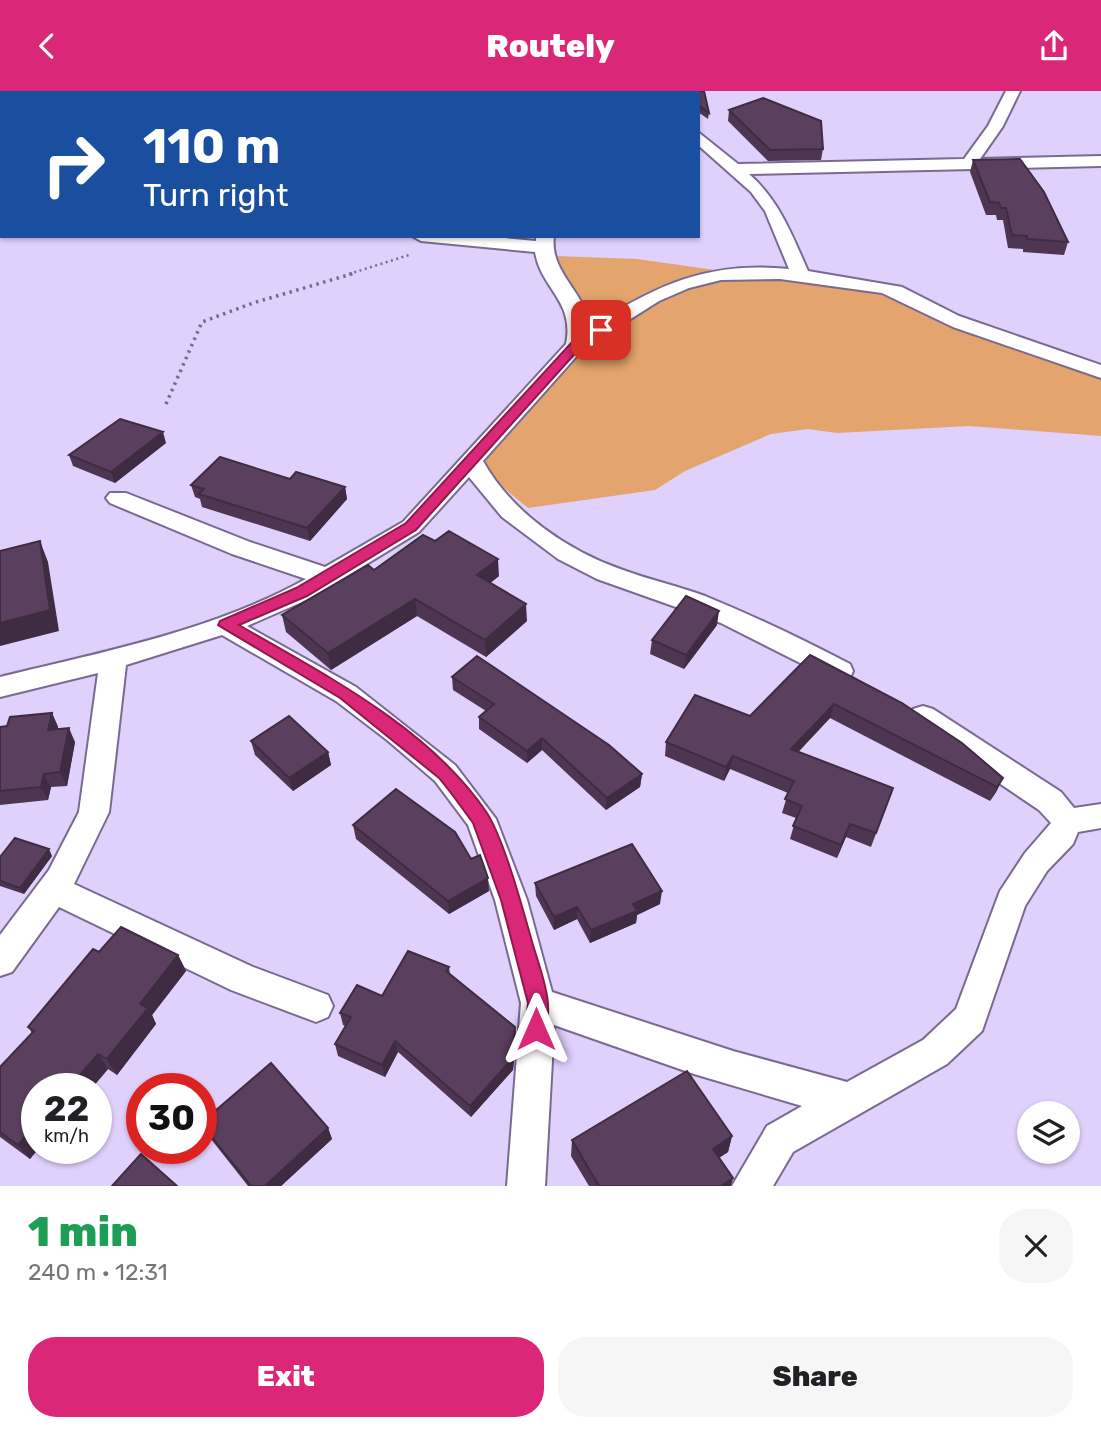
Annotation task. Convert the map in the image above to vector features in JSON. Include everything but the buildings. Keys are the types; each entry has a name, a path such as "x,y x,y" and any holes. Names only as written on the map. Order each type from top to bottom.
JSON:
{"street":[{"path":"970,162 995,126 1013,91"},
{"path":"700,139 757,189 773,211 801,275"},
{"path":"737,169 1101,161"},
{"path":"435,238 544,242 547,266 571,302 579,324 576,345"},
{"path":"0,687 113,659 225,625 327,577 411,527 576,345 601,330 620,313 682,284 718,274 740,272 801,275 905,294 933,312 959,323 1101,372"},
{"path":"471,459 481,481 492,495 564,550 606,572 690,600 772,635 863,684"},
{"path":"118,498 242,548 327,577"},
{"path":"225,625 346,694 445,773 481,819 511,900 538,1003 526,1186"},
{"path":"0,961 53,889 94,812 113,659"},
{"path":"898,702 1050,801 1067,821"},
{"path":"1067,821 1101,816"},
{"path":"751,1186 780,1139 852,1101 935,1052 970,1019 1011,901 1036,862 1062,835 1067,821"},
{"path":"53,889 243,979 316,1006"},
{"path":"538,1003 665,1049 753,1073 790,1087 852,1101"}],"path":[{"path":"166,404 202,323 237,307 358,274 449,240"}],"shaded area":[{"path":"556,256 637,259 899,296 1101,368 1101,436 969,426 837,433 808,429 771,434 685,471 655,490 528,508 488,475 480,463 554,378 569,367 591,337"}],"route":[{"path":"536,1029 538,1003 511,900 481,819 445,773 397,732 346,694 225,625 302,592 411,527 576,345 601,330"}]}
